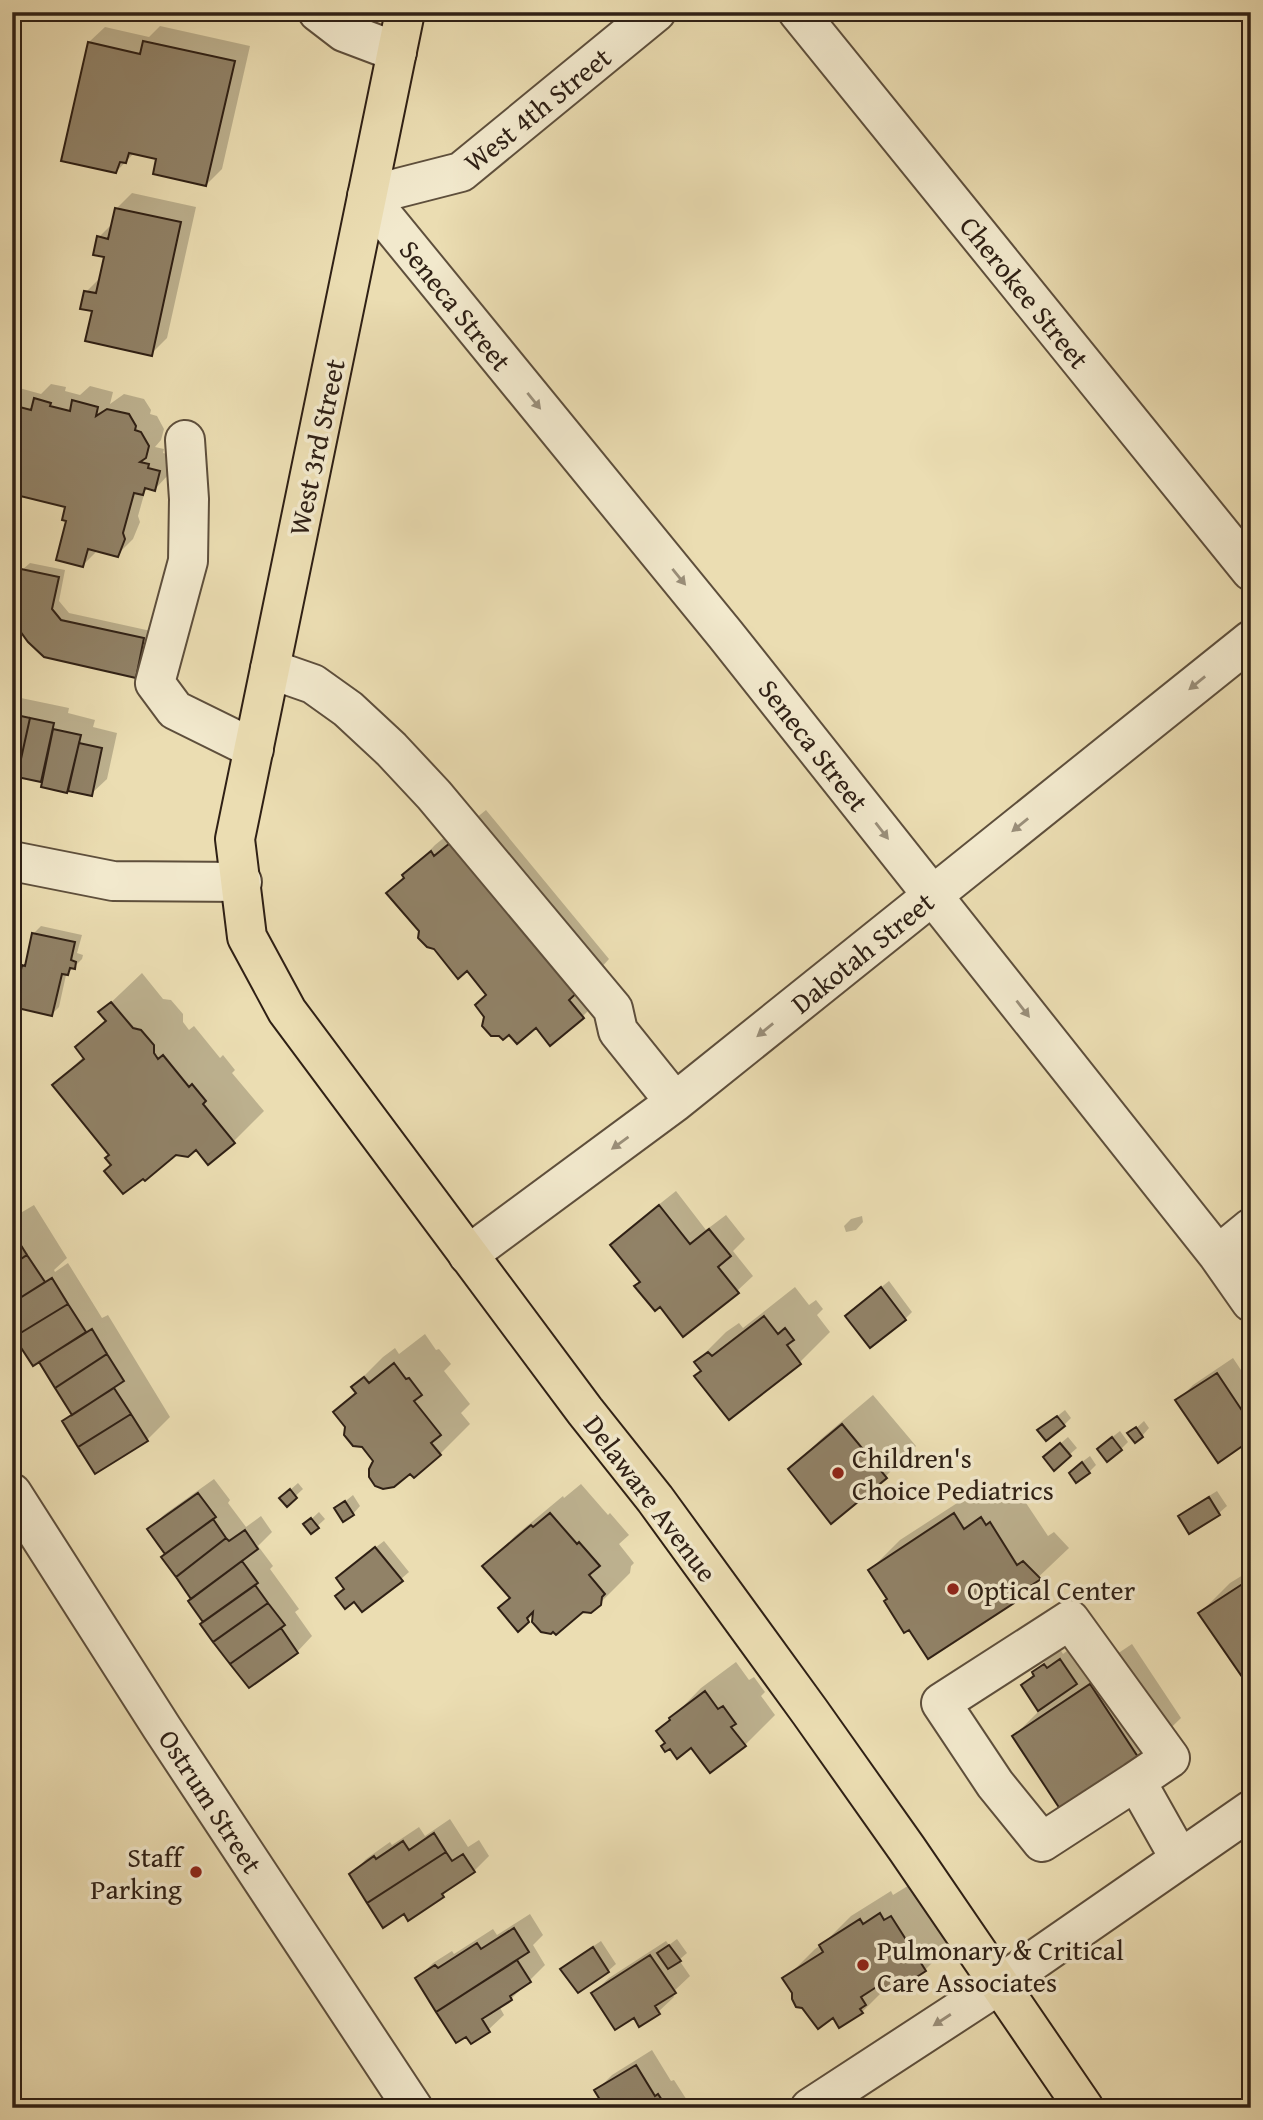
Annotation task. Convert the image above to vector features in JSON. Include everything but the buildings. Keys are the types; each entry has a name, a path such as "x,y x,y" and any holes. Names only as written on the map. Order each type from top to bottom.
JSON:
{"main road":[{"name":"West 3rd Street","path":"242,882 235,839 405,12"},
{"name":"Delaware Avenue","path":"242,882 247,937 287,1011 468,1255 655,1499 810,1712 1084,2108"}],"street":[{"path":"318,12 344,32 397,52"},
{"name":"West 4th Street","path":"367,196 461,173 656,12"},
{"name":"Cherokee Street","path":"798,12 1251,571"},
{"name":"Seneca Street","path":"367,196 725,634 1218,1255 1251,1302"},
{"path":"185,440 189,499 188,561 155,683 175,710 254,749"},
{"name":"Dakotah Street","path":"468,1255 675,1102 1251,640"},
{"path":"270,668 313,684 348,709 391,749 434,795 613,1009 618,1031 675,1102"},
{"path":"12,861 113,881 242,882"},
{"path":"1218,1255 1251,1228"},
{"name":"Ostrum Street","path":"12,1493 413,2108"},
{"path":"1070,1620 1170,1758 1136,1781 1042,1842 995,1784 941,1703 1070,1620"},
{"path":"1136,1781 1181,1859"},
{"path":"810,2108 1000,1984 1251,1810"}],"place":[{"name":"Children's Choice Pediatrics","path":"838,1473"},
{"name":"Optical Center","path":"953,1589"},
{"name":"Staff Parking","path":"196,1872"},
{"name":"Pulmonary & Critical Care Associates","path":"863,1965"}]}
